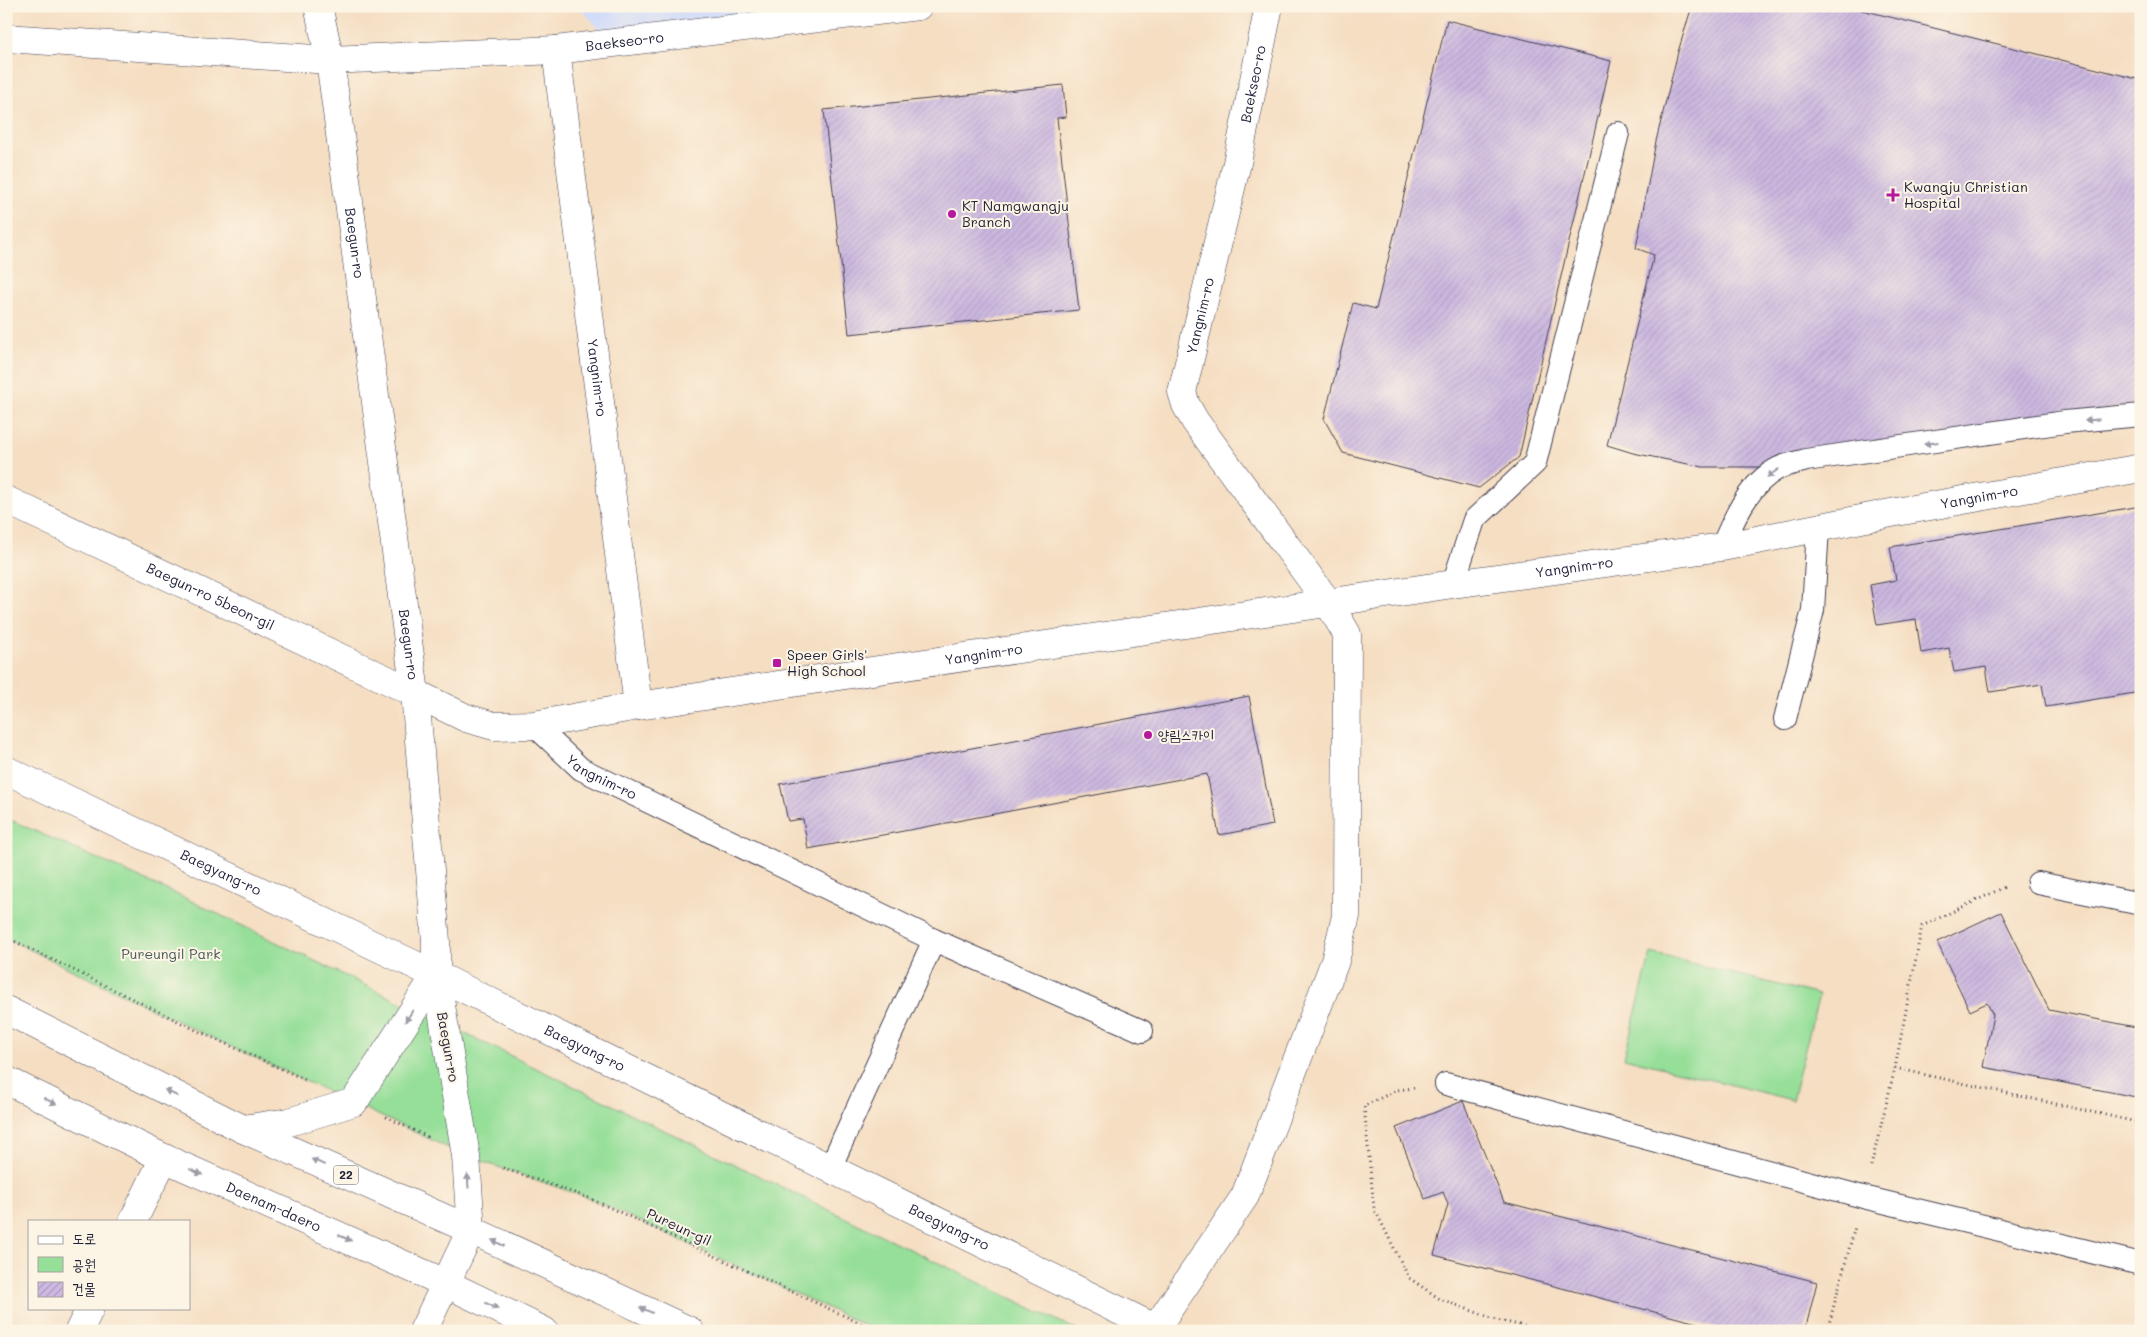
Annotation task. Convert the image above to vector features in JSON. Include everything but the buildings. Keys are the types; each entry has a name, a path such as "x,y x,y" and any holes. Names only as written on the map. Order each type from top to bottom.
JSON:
{"street":[{"name":"Baegun-ro","path":"318,6 330,60 415,693 436,941 436,975 466,1156 471,1230"},
{"name":"Baekseo-ro","path":"330,60 556,50 918,6"},
{"name":"Baekseo-ro","path":"1237,163 1270,6"},
{"path":"17,39 330,60"},
{"name":"Yangnim-ro","path":"556,50 638,706"},
{"name":"Yangnim-ro","path":"1237,163 1182,392 1186,405 1195,421 1329,604"},
{"name":"Yangnim-ro","path":"415,693 466,718 494,726 534,725 638,706 1453,584 1722,547 2141,468"},
{"name":"Baegun-ro 5beon-gil","path":"6,500 415,693"},
{"path":"1158,1330 1244,1196 1335,960 1346,916 1347,634 1329,604"},
{"name":"Baegyang-ro","path":"6,770 436,975 1158,1330"},
{"path":"243,1129 289,1122 354,1102 436,975"},
{"name":"22","path":"6,1010 243,1129 471,1230 690,1331"},
{"name":"Daenam-daero","path":"6,1080 164,1158 445,1283 544,1331"},
{"path":"133,1220 164,1158"},
{"path":"423,1331 471,1230"},
{"path":"79,1331 89,1310"}],"lane":[{"path":"1453,584 1474,520 1535,463 1618,133"},
{"path":"1722,547 1734,519 1748,495 1768,476 1780,468 1806,460 2066,422 2141,415"},
{"path":"1785,719 1813,610 1818,528"},
{"name":"Yangnim-ro","path":"534,725 581,769 934,940 1142,1031"},
{"path":"2038,883 2141,904"},
{"path":"830,1168 934,940"},
{"path":"1446,1084 1863,1197 2141,1264"}],"path":[{"path":"1827,1331 1863,1197 1894,1068 1922,926 2017,881 2038,883"},
{"name":"Pureun-gil","path":"6,937 200,1032 354,1102 466,1156 589,1198 877,1331"},
{"path":"1894,1068 2141,1123"},
{"path":"1446,1084 1397,1090 1364,1106 1374,1208 1409,1278 1440,1299 1497,1320 1546,1331"}],"shaded area":[{"path":"578,6 790,6 604,34"}],"green space":[{"name":"Pureungil Park","path":"6,818 187,899 1079,1331 877,1331 589,1198 466,1156 200,1032 6,938"},
{"path":"1651,953 1819,995 1792,1100 1624,1058"}],"place":[{"name":"Kwangju Christian Hospital","path":"1893,195"},
{"name":"KT Namgwangju Branch","path":"952,214"},
{"name":"Speer Girls' High School","path":"777,663"},
{"name":"양림스카이","path":"1148,735"}]}
